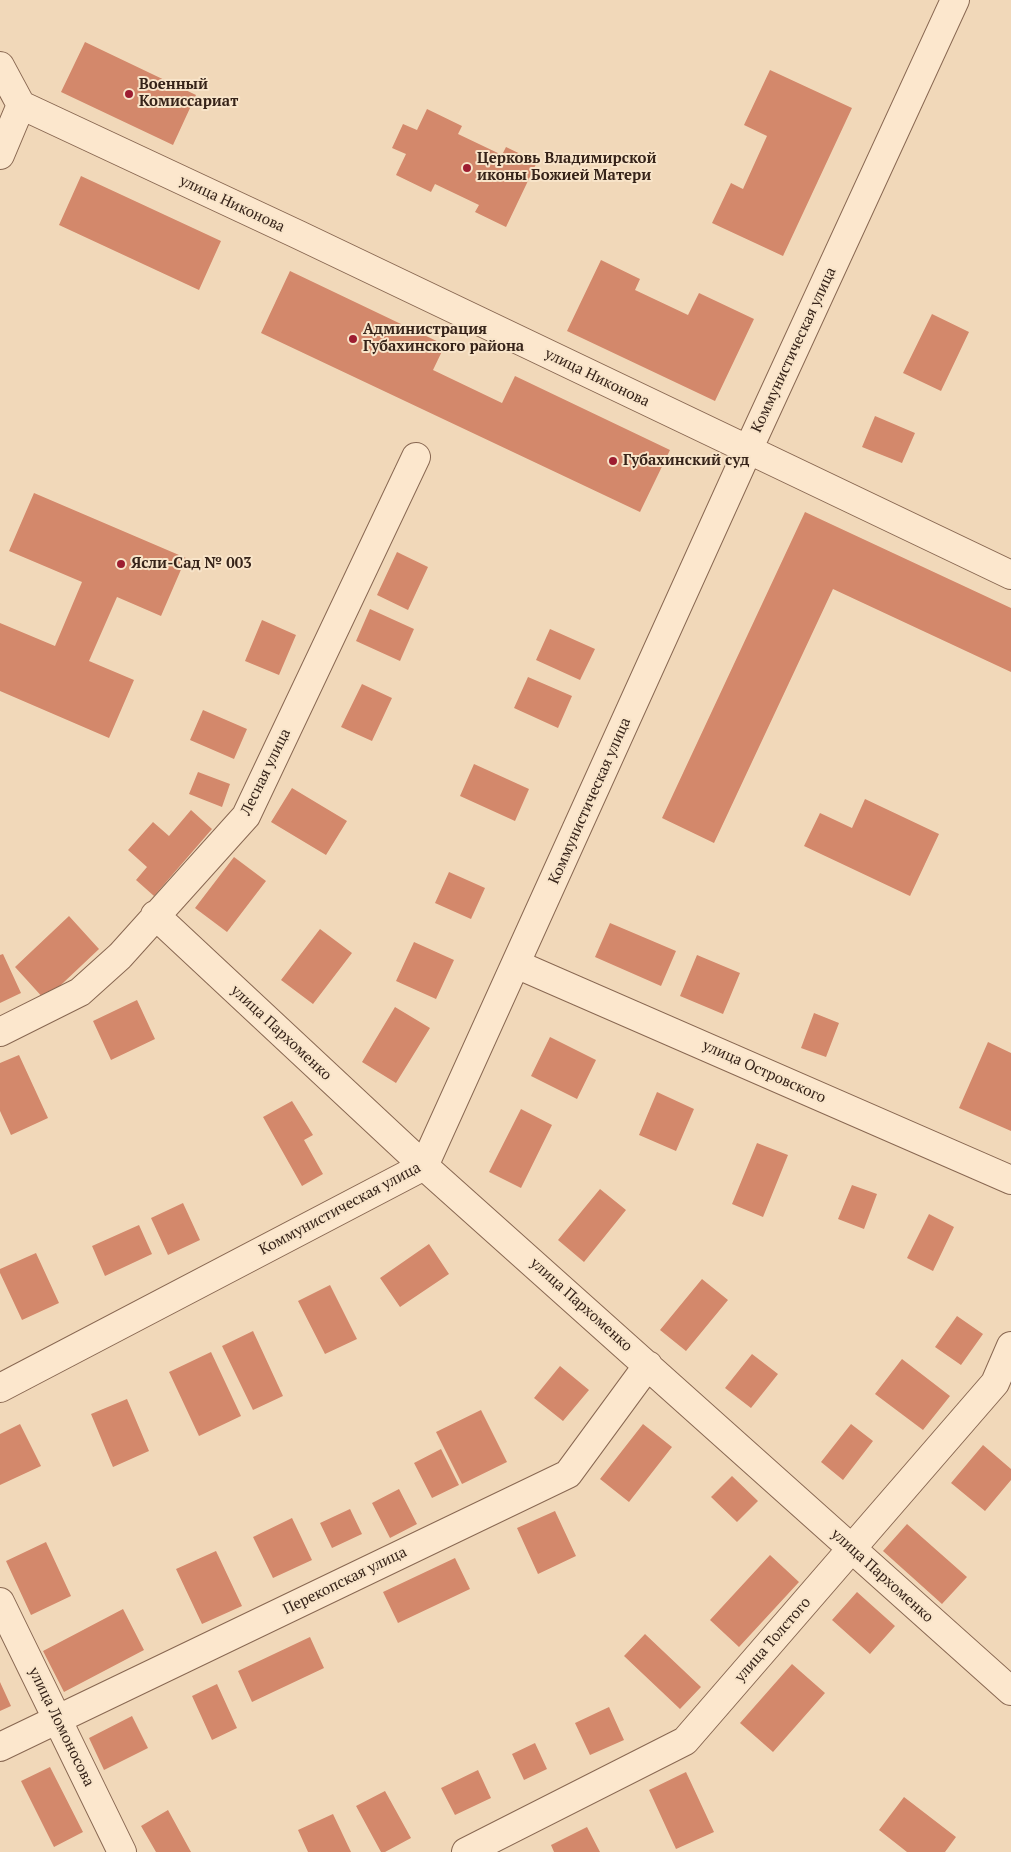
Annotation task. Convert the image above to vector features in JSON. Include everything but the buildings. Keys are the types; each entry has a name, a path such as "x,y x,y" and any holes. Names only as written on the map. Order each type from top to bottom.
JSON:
{"street":[{"name":"Коммунистическая улица","path":"0,1388 424,1166 748,450 955,0"},
{"path":"0,66 21,105 0,155"},
{"name":"улица Никонова","path":"21,105 299,235 1011,575"},
{"name":"Лесная улица","path":"0,1032 80,992 120,956 246,816 416,457"},
{"name":"улица Пархоменко","path":"155,915 424,1166 1011,1691"},
{"name":"улица Островского","path":"516,964 1011,1180"},
{"name":"улица Толстого","path":"466,1852 685,1741 996,1383 1011,1346"},
{"name":"Перекопская улица","path":"0,1747 568,1474 648,1365"},
{"name":"улица Ломоносова","path":"0,1602 122,1852"}],"place":[{"name":"Военный Комиссариат","path":"129,94"},
{"name":"Церковь Владимирской иконы Божией Матери","path":"467,168"},
{"name":"Администрация Губахинского района","path":"353,339"},
{"name":"Губахинский суд","path":"613,461"},
{"name":"Ясли-Сад № 003","path":"121,564"}]}
